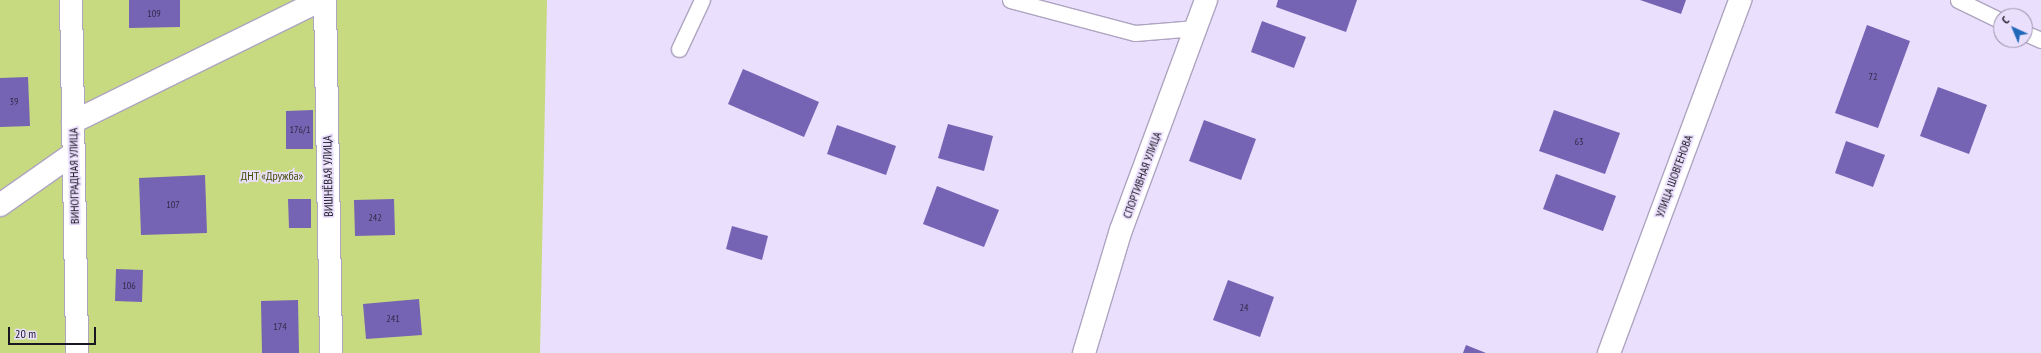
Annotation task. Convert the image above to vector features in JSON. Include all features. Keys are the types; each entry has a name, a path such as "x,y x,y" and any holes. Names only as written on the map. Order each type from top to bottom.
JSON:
{"street":[{"name":"ВИНОГРАДНАЯ УЛИЦА","path":"71,0 77,353"},
{"path":"73,122 321,0"},
{"name":"ВИШНЁВАЯ УЛИЦА","path":"325,0 331,353"},
{"name":"СПОРТИВНАЯ УЛИЦА","path":"1084,353 1122,230 1206,0"},
{"name":"УЛИЦА ШОВГЕНОВА","path":"1610,353 1740,0"},
{"path":"0,205 74,153"}],"lane":[{"path":"679,49 702,0"},
{"path":"1010,0 1134,33 1196,28"},
{"path":"1958,0 1993,17"}],"green space":[{"name":"ДНТ «Дружба»","path":"0,0 547,0 540,353 0,353"}],"building":[{"path":"129,0 180,0 180,27 129,28"},
{"path":"1278,0 1357,0 1346,32 1276,7"},
{"path":"1640,0 1686,0 1681,14"},
{"path":"1262,21 1306,37 1294,68 1251,52"},
{"path":"1867,25 1910,41 1878,128 1835,113"},
{"path":"743,69 819,102 804,137 728,104"},
{"path":"28,77 30,126 0,127 0,78"},
{"path":"1938,87 1987,105 1969,154 1920,136"},
{"path":"313,110 313,149 286,149 286,111"},
{"path":"1554,110 1620,133 1605,174 1539,151"},
{"path":"1204,120 1256,139 1241,180 1189,161"},
{"path":"948,124 993,136 984,171 938,158"},
{"path":"837,125 896,146 886,175 827,154"},
{"path":"1846,141 1885,155 1873,187 1835,173"},
{"path":"1556,174 1616,196 1603,231 1543,209"},
{"path":"205,175 207,233 141,235 139,178"},
{"path":"937,186 999,210 984,247 923,224"},
{"path":"288,199 311,199 311,228 289,228"},
{"path":"394,199 395,235 355,236 354,200"},
{"path":"732,226 768,236 762,260 726,249"},
{"path":"116,269 143,270 142,302 115,301"},
{"path":"1228,280 1274,297 1260,337 1213,320"},
{"path":"419,299 422,335 366,339 363,304"},
{"path":"298,300 299,353 262,353 261,301"},
{"path":"1466,345 1486,353 1463,353"}]}
